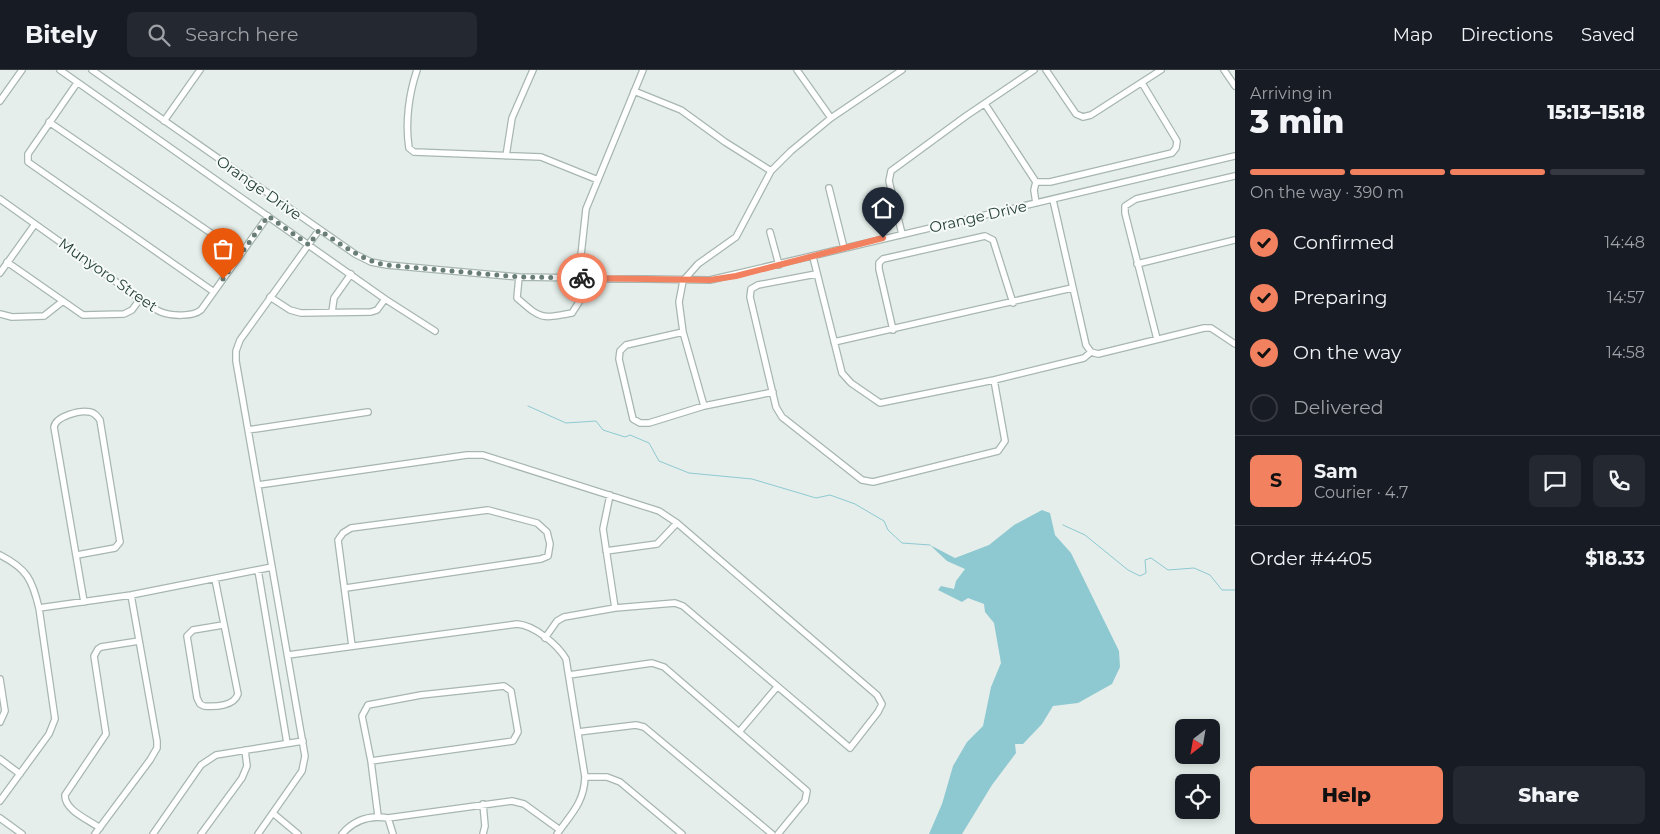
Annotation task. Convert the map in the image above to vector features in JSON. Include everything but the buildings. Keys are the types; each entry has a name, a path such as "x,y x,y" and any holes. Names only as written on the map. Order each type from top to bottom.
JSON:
{"street":[{"path":"0,102 22,70"},
{"path":"60,70 386,299 435,331"},
{"name":"Orange Drive","path":"92,70 319,230 371,262 519,277 683,281 722,278 1235,156"},
{"path":"164,121 200,70"},
{"path":"417,70 412,90 407,137 409,148 414,152 546,158 598,180"},
{"path":"506,156 512,118 533,70"},
{"path":"519,277 517,298 534,313 545,318 572,313 580,300 583,222 586,209 643,70"},
{"path":"797,70 831,118"},
{"path":"704,406 684,332 679,302 683,281 698,264 730,242 740,232 771,171 791,151 831,118 902,70"},
{"path":"902,234 889,181 891,171 1034,70"},
{"path":"1046,70 1076,114 1084,117 1091,115 1161,70"},
{"path":"1224,70 1235,86"},
{"path":"77,83 28,154 28,162 214,292"},
{"path":"1036,182 1050,182 1172,153 1176,148 1177,141 1142,83"},
{"path":"634,92 681,110 725,142 771,171"},
{"path":"985,104 1036,182 1034,190 1036,203"},
{"path":"49,122 240,253"},
{"path":"1157,339 1137,264 1125,206 1136,199 1235,176"},
{"path":"829,188 844,248"},
{"name":"Munyoro Street","path":"0,199 163,313 194,314 201,310 268,216"},
{"path":"1053,200 1086,345 1091,352 1098,354 1204,328 1211,328 1235,344"},
{"path":"0,273 35,224"},
{"path":"258,834 274,814 302,771 305,756 236,361 236,350 240,340 319,230"},
{"path":"770,232 779,265"},
{"path":"892,330 879,263 883,259 985,236 993,240 1013,303"},
{"path":"1137,264 1235,240"},
{"path":"813,257 842,373 851,383 880,403 994,380 1084,358 1091,352"},
{"path":"7,262 82,314 119,315 132,310 140,298"},
{"path":"332,312 334,298 351,274"},
{"path":"816,274 758,284 751,290 750,297 776,407 782,417 862,480 873,482 998,450 1005,441 994,380"},
{"path":"834,342 1013,303 1072,288"},
{"path":"270,297 297,312 371,312 377,310 386,299"},
{"path":"0,314 12,317 44,316 63,301"},
{"path":"684,332 626,345 620,351 619,359 633,418 640,423 650,423 704,406 773,392"},
{"path":"77,556 115,548 120,542 100,420 88,412 60,417 54,423 84,602"},
{"path":"248,430 368,412"},
{"path":"258,484 474,454 503,460 659,511 677,523 877,696 882,704 850,748 679,604 666,602 616,608 560,618 545,638"},
{"path":"610,495 603,526 616,608"},
{"path":"346,588 541,559 548,556 550,544 547,532 537,523 488,510 352,528 343,532 338,540 346,588 352,646"},
{"path":"606,551 657,544 677,523"},
{"path":"0,555 24,570 32,582 39,608 55,719 50,734 0,801"},
{"path":"39,608 131,595 272,567"},
{"path":"258,570 287,743"},
{"path":"215,579 238,694 236,700 231,703 204,706 200,704 197,698 188,636 193,630 223,625"},
{"path":"95,834 150,760 158,741 131,595"},
{"path":"288,655 517,624 530,628 545,638 564,656 578,732 584,791 581,800 558,832 520,802 512,801 388,818 378,816 354,822 342,834"},
{"path":"100,828 68,806 65,795 106,734 94,656 98,649 102,647 139,640"},
{"path":"569,675 652,663 664,667 807,791 805,802 778,834"},
{"path":"0,679 5,707 4,716 0,722"},
{"path":"371,761 513,741 518,732 511,691 504,686 421,695 368,705 362,716 371,761 378,816"},
{"path":"739,732 777,687"},
{"path":"578,732 636,725 644,727 772,834"},
{"path":"153,834 205,761 216,755 303,741"},
{"path":"201,834 242,778 247,766 245,750"},
{"path":"0,759 20,774"},
{"path":"584,777 607,777 620,782 682,834"},
{"path":"483,804 485,826 483,834"},
{"path":"274,814 298,834"},
{"path":"0,818 22,834"},
{"path":"388,818 393,834"}],"water":[{"path":"1042,510 1050,513 1055,535 1071,553 1119,651 1120,667 1112,684 1078,703 1053,706 1042,724 1023,744 1015,744 1016,753 992,785 962,834 929,834 942,804 953,766 967,742 983,726 991,687 1001,663 994,623 985,612 984,604 968,598 962,602 938,590 941,586 954,589 956,581 965,569 947,561 930,545 955,558 989,545 1014,525"}],"waterway":[{"path":"528,406 566,423 596,421 603,430 625,437 630,435 649,443 659,461 689,473 752,479 816,498 830,495 855,504 884,521 888,530 902,543 930,545"},
{"path":"1063,525 1085,535 1128,570 1140,576 1146,573 1145,560 1151,558 1168,570 1194,568 1210,575 1222,590 1235,590"}],"way so far":[{"path":"223,279 268,216 309,245 319,230 355,254 371,262 386,265 519,277 582,278"}],"route":[{"path":"582,278 710,280 736,276 883,238"}]}
